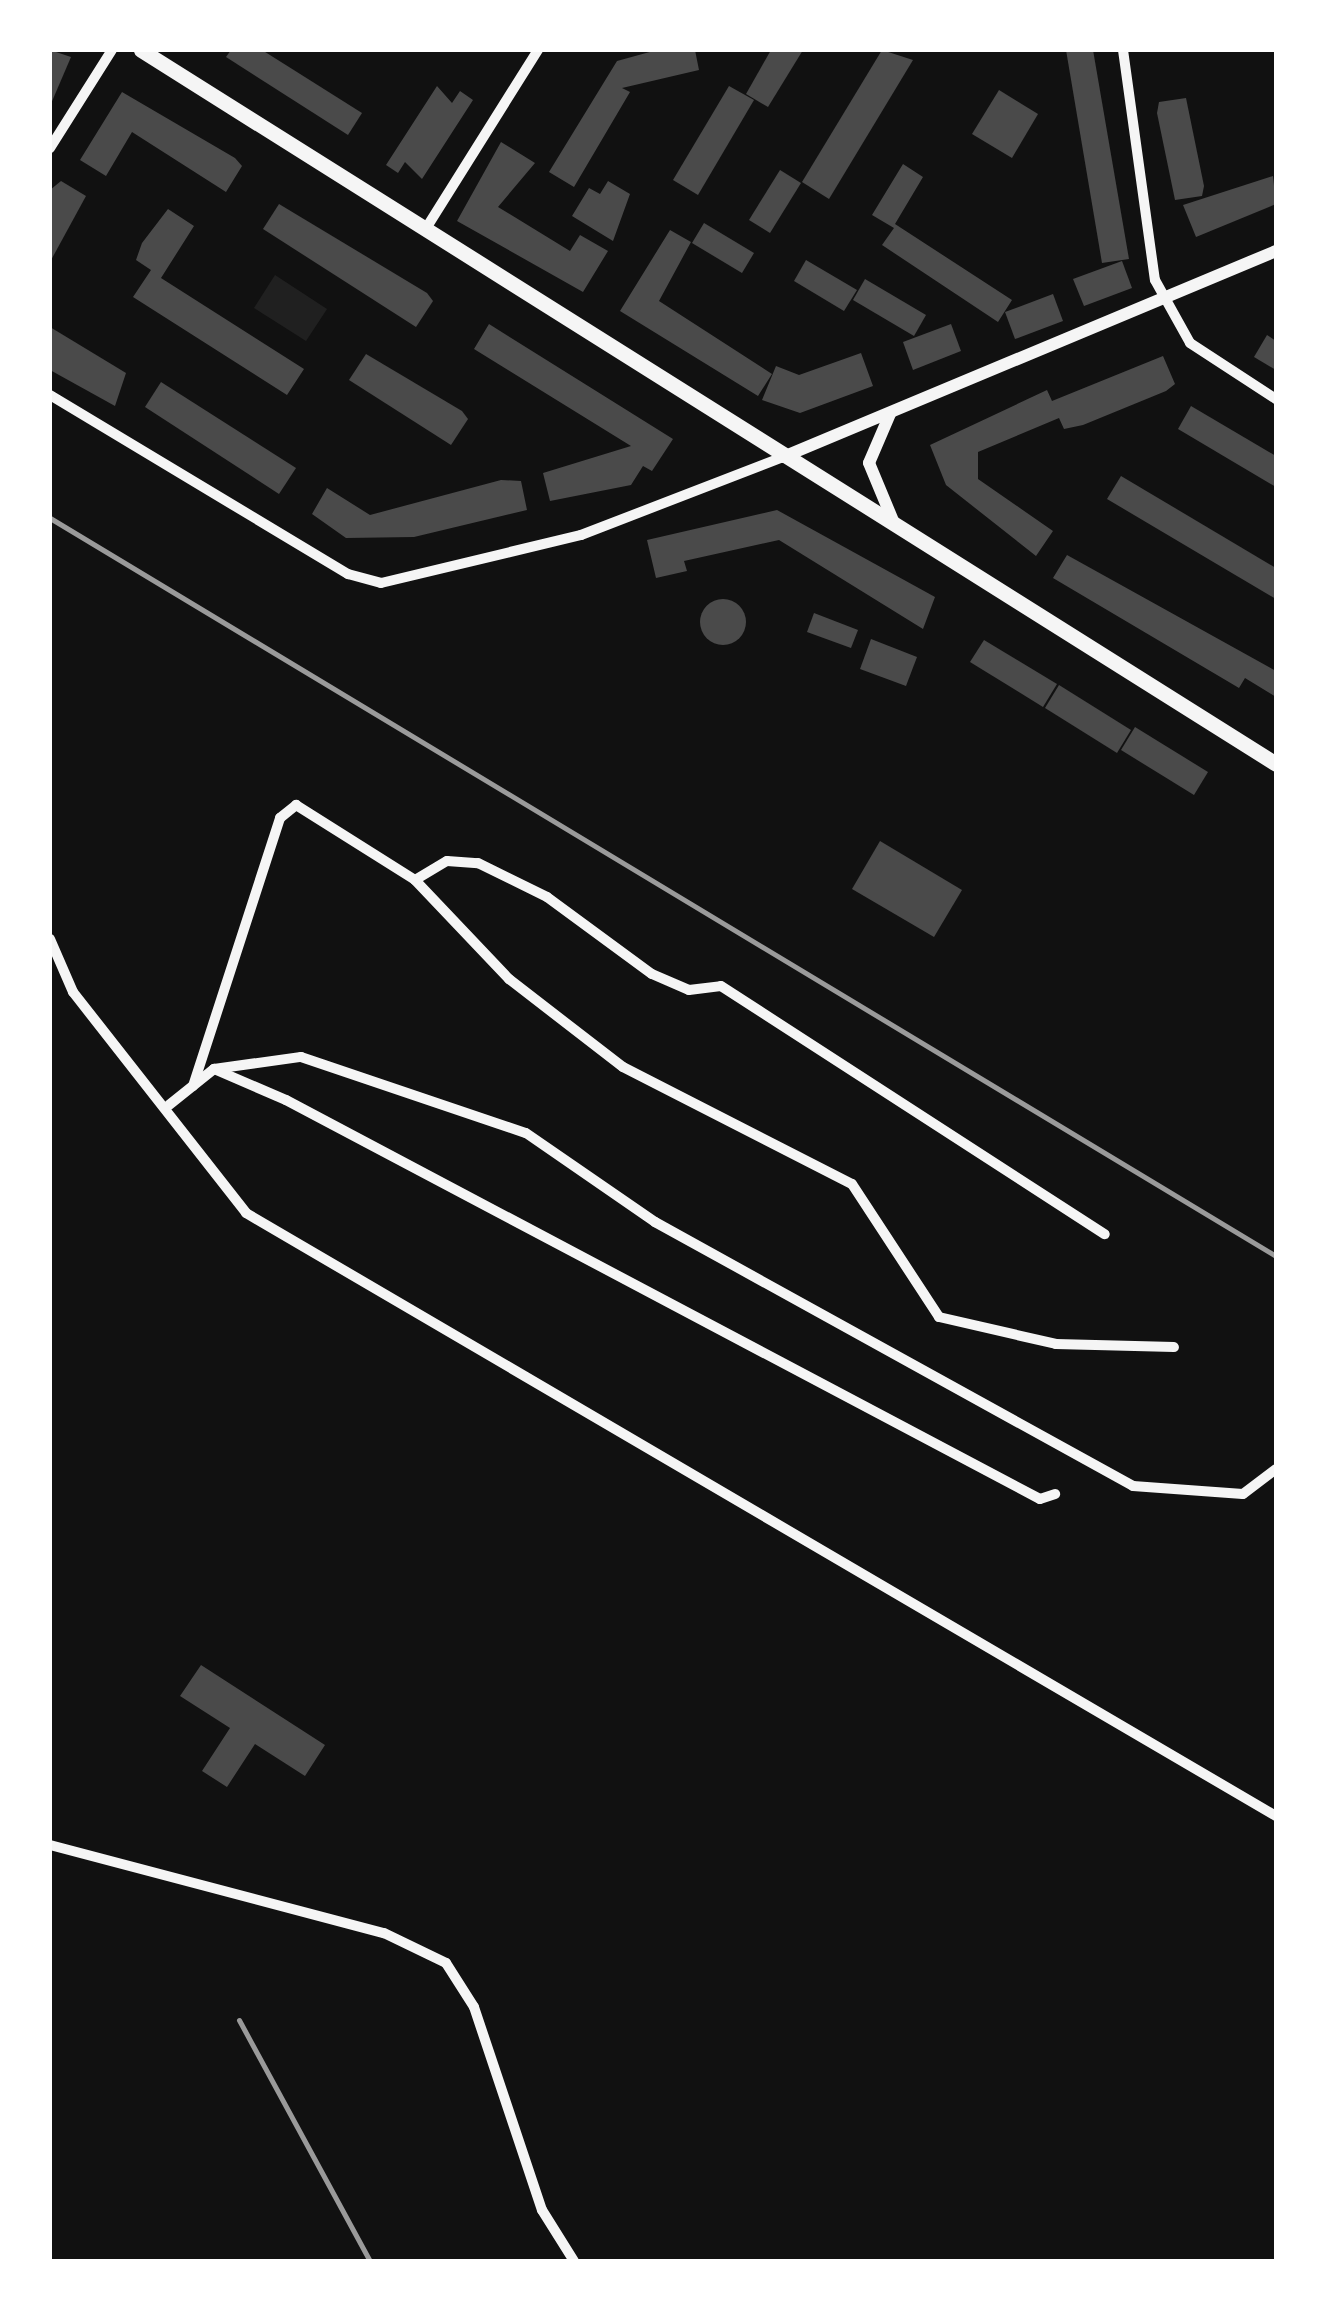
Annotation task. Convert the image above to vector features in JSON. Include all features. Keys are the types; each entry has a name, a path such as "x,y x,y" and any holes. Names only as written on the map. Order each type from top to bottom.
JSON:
{"main road":[{"path":"142,50 1276,764"}],"street":[{"path":"50,148 112,50"},
{"path":"425,230 538,50"},
{"path":"1122,50 1155,280 1190,343 1276,399"},
{"path":"50,395 348,574 381,583 581,535 783,457 1276,251"},
{"path":"893,411 869,463 898,529"},
{"path":"193,1086 217,992 287,805 312,811 415,880 509,979 624,1067 852,1184 939,1318 1056,1344 1174,1347"},
{"path":"415,880 447,860 478,862 530,888 652,974 689,990 721,986 1106,1234"},
{"path":"50,940 73,992 170,1106 246,1213 1276,1816"},
{"path":"170,1106 214,1069 300,1058 402,1084 526,1133 655,1222 1133,1486 1244,1494 1276,1469"},
{"path":"214,1069 1040,1499 1054,1494"},
{"path":"50,1845 384,1933 446,1962 474,2007 542,2210 574,2261"}],"shaded area":[{"path":"275,275 327,309 306,341 254,308"}],"building":[{"path":"50,50 71,57 50,106"},
{"path":"231,50 262,50 362,113 348,135 226,57"},
{"path":"657,50 695,50 699,70 622,88 630,92 574,187 549,172 617,61"},
{"path":"771,50 803,50 768,107 746,94"},
{"path":"882,50 913,60 829,199 802,182"},
{"path":"1066,50 1093,50 1129,259 1102,263"},
{"path":"437,86 452,103 460,91 473,100 422,179 405,162 398,173 386,165"},
{"path":"729,86 754,100 698,195 673,180"},
{"path":"999,90 1038,114 1012,158 972,134"},
{"path":"122,92 235,158 242,166 226,192 132,132 106,176 80,160"},
{"path":"1186,98 1204,186 1202,196 1175,200 1157,113 1159,102"},
{"path":"501,142 535,163 498,207 570,251 580,235 608,251 583,292 457,221"},
{"path":"903,164 923,177 895,224 1012,300 998,322 882,245 894,228 872,215"},
{"path":"780,170 801,183 770,233 749,220"},
{"path":"1273,176 1276,204 1196,237 1183,205"},
{"path":"61,181 86,196 50,262 50,190"},
{"path":"608,181 630,194 613,241 572,216 589,188 600,194"},
{"path":"279,204 427,293 433,301 416,327 263,229"},
{"path":"168,209 194,226 161,278 304,369 287,395 133,297 151,270 136,260 142,243"},
{"path":"704,223 754,253 742,273 692,243"},
{"path":"670,230 691,242 659,301 772,374 758,396 620,311"},
{"path":"806,260 857,290 844,311 794,281"},
{"path":"1122,261 1132,288 1084,306 1073,279"},
{"path":"865,279 926,315 914,336 853,300"},
{"path":"1053,294 1063,321 1015,339 1005,312"},
{"path":"489,324 673,439 652,471 643,466 631,485 550,501 543,473 631,446 474,349"},
{"path":"951,324 961,351 913,370 903,342"},
{"path":"50,327 126,373 115,406 50,370"},
{"path":"1267,335 1276,341 1276,370 1254,357"},
{"path":"861,353 873,386 800,413 762,400 776,366 799,375"},
{"path":"366,354 462,411 468,419 451,445 349,380"},
{"path":"1163,356 1175,384 1166,391 1083,425 1064,429 1059,418 978,452 978,479 1053,531 1036,556 946,485 930,445 1047,390 1052,401"},
{"path":"161,382 296,468 279,494 145,407"},
{"path":"1191,406 1276,456 1276,487 1178,429"},
{"path":"1121,476 1276,568 1276,599 1107,499"},
{"path":"501,480 521,481 527,510 414,537 346,538 312,514 327,488 370,515"},
{"path":"777,510 935,597 923,629 779,540 684,561 687,571 656,578 647,540"},
{"path":"1067,555 1276,671 1276,697 1245,678 1239,688 1053,578"},
{"path":"723,599 739,606 746,622 739,638 723,645 707,638 700,622 707,606"},
{"path":"814,613 858,630 851,648 807,632"},
{"path":"871,639 917,657 906,686 860,669"},
{"path":"984,640 1057,684 1043,707 970,662"},
{"path":"1059,685 1131,730 1117,753 1045,708"},
{"path":"1135,727 1208,772 1194,795 1121,750"},
{"path":"880,841 962,890 934,937 852,889"},
{"path":"201,1665 325,1745 305,1776 255,1744 227,1787 202,1771 230,1728 180,1696"}],"railway":[{"path":"50,518 1276,1256"},
{"path":"239,2020 370,2261"}]}
